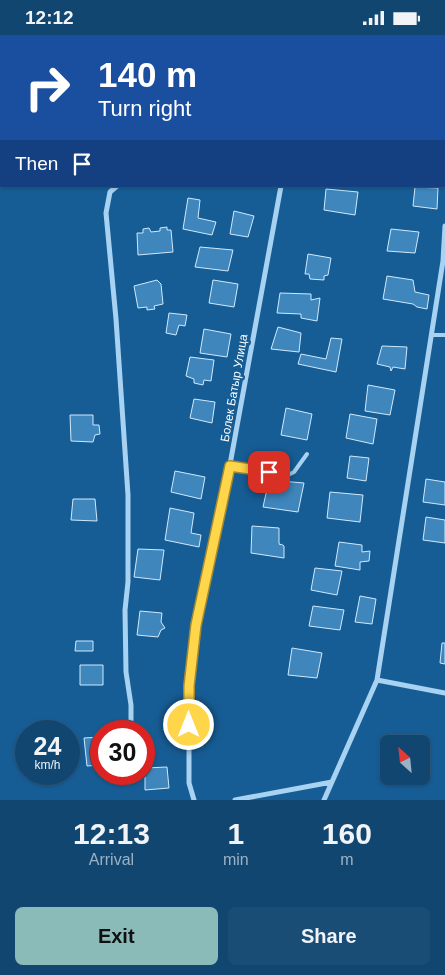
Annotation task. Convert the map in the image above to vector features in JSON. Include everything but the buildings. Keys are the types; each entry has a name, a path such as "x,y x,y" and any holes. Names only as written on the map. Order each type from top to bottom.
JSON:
{"street":[{"path":"117,187 110,192 106,213 116,319 128,495 128,582 125,610 126,672 131,705 131,720"},
{"name":"Болек Батыр Улица","path":"194,800 189,783 189,686 196,625 230,466 281,187"},
{"path":"324,800 377,680 444,261 445,226"},
{"path":"377,680 445,693"},
{"path":"236,800 332,782"}],"lane":[{"path":"432,335 445,335"},
{"path":"230,466 288,475 294,472 307,454"}],"route":[{"path":"189,725 189,686 196,625 230,466 269,472"}]}
